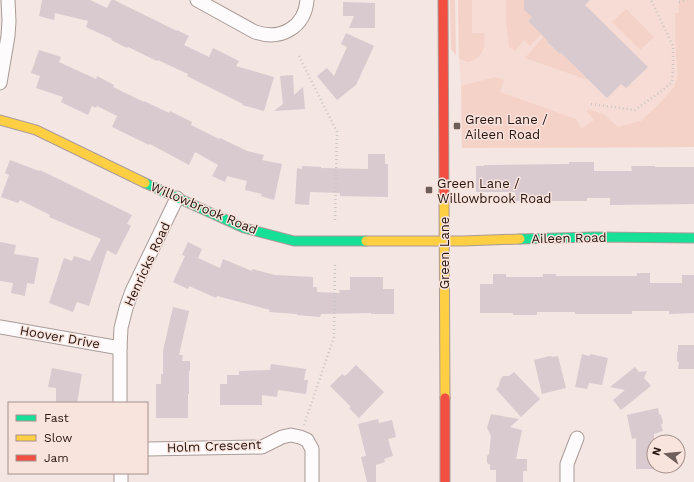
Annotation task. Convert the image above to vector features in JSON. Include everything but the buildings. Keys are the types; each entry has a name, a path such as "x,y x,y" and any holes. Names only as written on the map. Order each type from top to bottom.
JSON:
{"street":[{"path":"0,83 8,36 8,0"},
{"path":"197,0 255,32 268,35 282,34 295,26 303,15 308,0"},
{"name":"Green Lane","path":"443,0 445,482"},
{"name":"Willowbrook Road","path":"0,120 36,130 177,198 244,228 294,241 444,241"},
{"name":"Henricks Road","path":"120,402 121,328 126,308 132,290 177,198"},
{"name":"Aileen Road","path":"444,241 694,238"},
{"name":"Hoover Drive","path":"0,327 120,348"},
{"name":"Holm Crescent","path":"148,448 262,446 282,437 291,435 300,437"},
{"path":"300,437 307,440 312,450 312,482"},
{"path":"567,482 567,464 577,438"}],"path":[{"path":"591,104 635,110 672,82 673,46 651,0"},
{"path":"679,2 686,0"},
{"path":"299,56 337,132 335,220"},
{"path":"300,437 334,337 335,262"}],"shaded area":[{"path":"450,0 455,0 456,55 451,49"},
{"path":"458,0 694,0 694,147 462,148"},
{"path":"458,0 472,0 472,33 484,33 482,52 476,59 468,62 459,58"},
{"path":"506,0 524,0 524,10 532,17 528,21 541,34 530,46 524,40 515,51 509,47 506,22"},
{"path":"679,0 694,0 694,147 462,148 461,86 495,77 504,80 500,92 576,119 581,129 594,120 587,112 588,109 603,114 618,127 641,121 674,87 678,74 675,13 679,13"},
{"path":"626,9 654,37 640,50 612,22"},
{"path":"544,36 549,41 547,43 560,54 561,53 588,80 525,58"}],"traffic: fast":[{"path":"145,183 244,228 294,241 366,241"},
{"path":"520,239 595,237 694,238"}],"traffic: slow":[{"path":"0,120 36,130 145,183"},
{"path":"444,195 445,398"},
{"path":"366,241 462,241 520,239"}],"traffic: jam":[{"path":"443,0 444,195"},
{"path":"445,398 445,482"}],"place":[{"name":"Green Lane / Aileen Road","path":"457,126"},
{"name":"Green Lane / Willowbrook Road","path":"429,190"}]}
